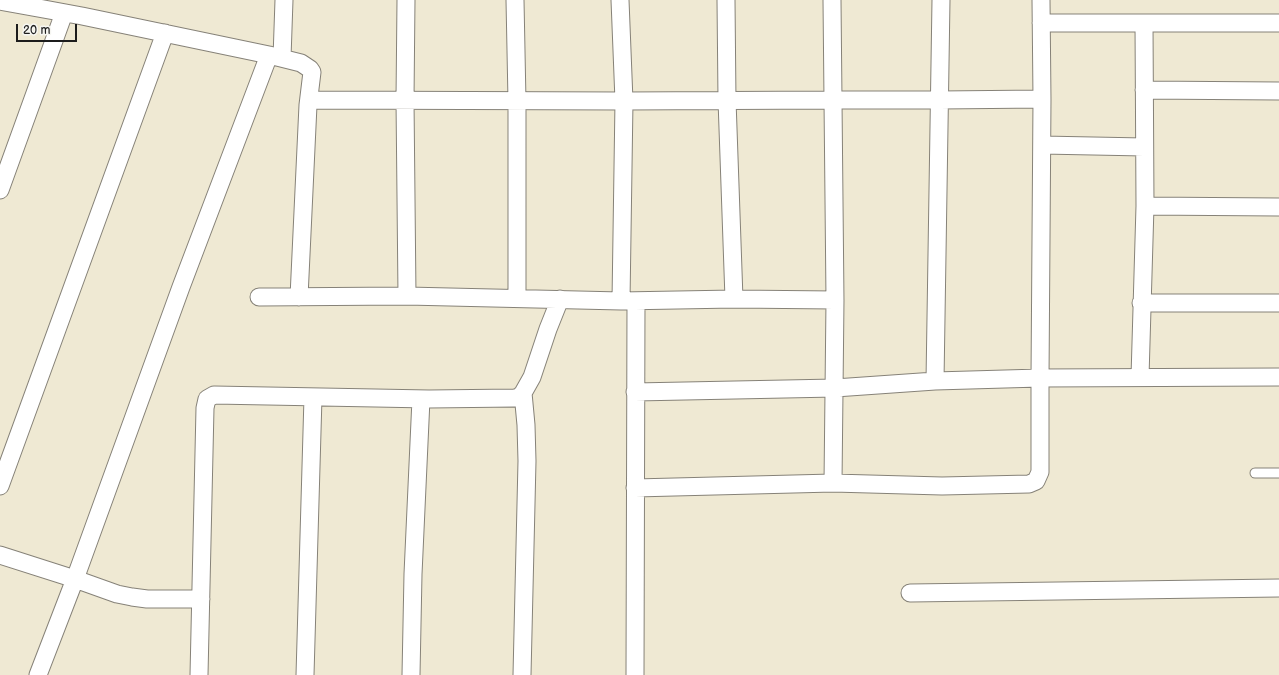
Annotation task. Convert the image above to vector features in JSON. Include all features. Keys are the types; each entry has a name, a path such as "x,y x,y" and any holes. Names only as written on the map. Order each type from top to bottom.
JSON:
{"street":[{"path":"38,675 75,579 178,294 275,57 284,0"},
{"path":"406,0 407,296"},
{"path":"515,0 517,101 517,298"},
{"path":"620,0 629,301 635,392 635,675"},
{"path":"726,0 727,100 734,299"},
{"path":"832,0 835,300 833,483"},
{"path":"934,381 941,0"},
{"path":"635,488 833,483 980,486 1029,484 1036,481 1040,472 1042,99 1040,0"},
{"path":"0,1 37,4 64,13 275,57 300,63 310,69 312,72 309,100 299,297"},
{"path":"0,190 64,13"},
{"path":"1140,377 1145,206 1144,22"},
{"path":"1041,23 1279,23"},
{"path":"0,486 165,33"},
{"path":"1144,90 1279,91"},
{"path":"309,100 624,102 727,100 1042,99"},
{"path":"1042,145 1144,147"},
{"path":"1145,206 1279,207"},
{"path":"259,297 407,296 629,301 734,299 835,300"},
{"path":"200,675 205,408 207,399 214,395 421,399 519,397 524,393 532,377 560,299"},
{"path":"1142,303 1279,303"},
{"path":"635,392 835,388 934,381 1040,378 1279,377"},
{"path":"522,675 527,461 524,393"},
{"path":"305,675 313,397"},
{"path":"411,675 413,574 421,399"},
{"path":"0,555 118,594 147,599 201,599"},
{"path":"910,593 1279,588"}],"lane":[{"path":"1255,473 1279,473"}]}
